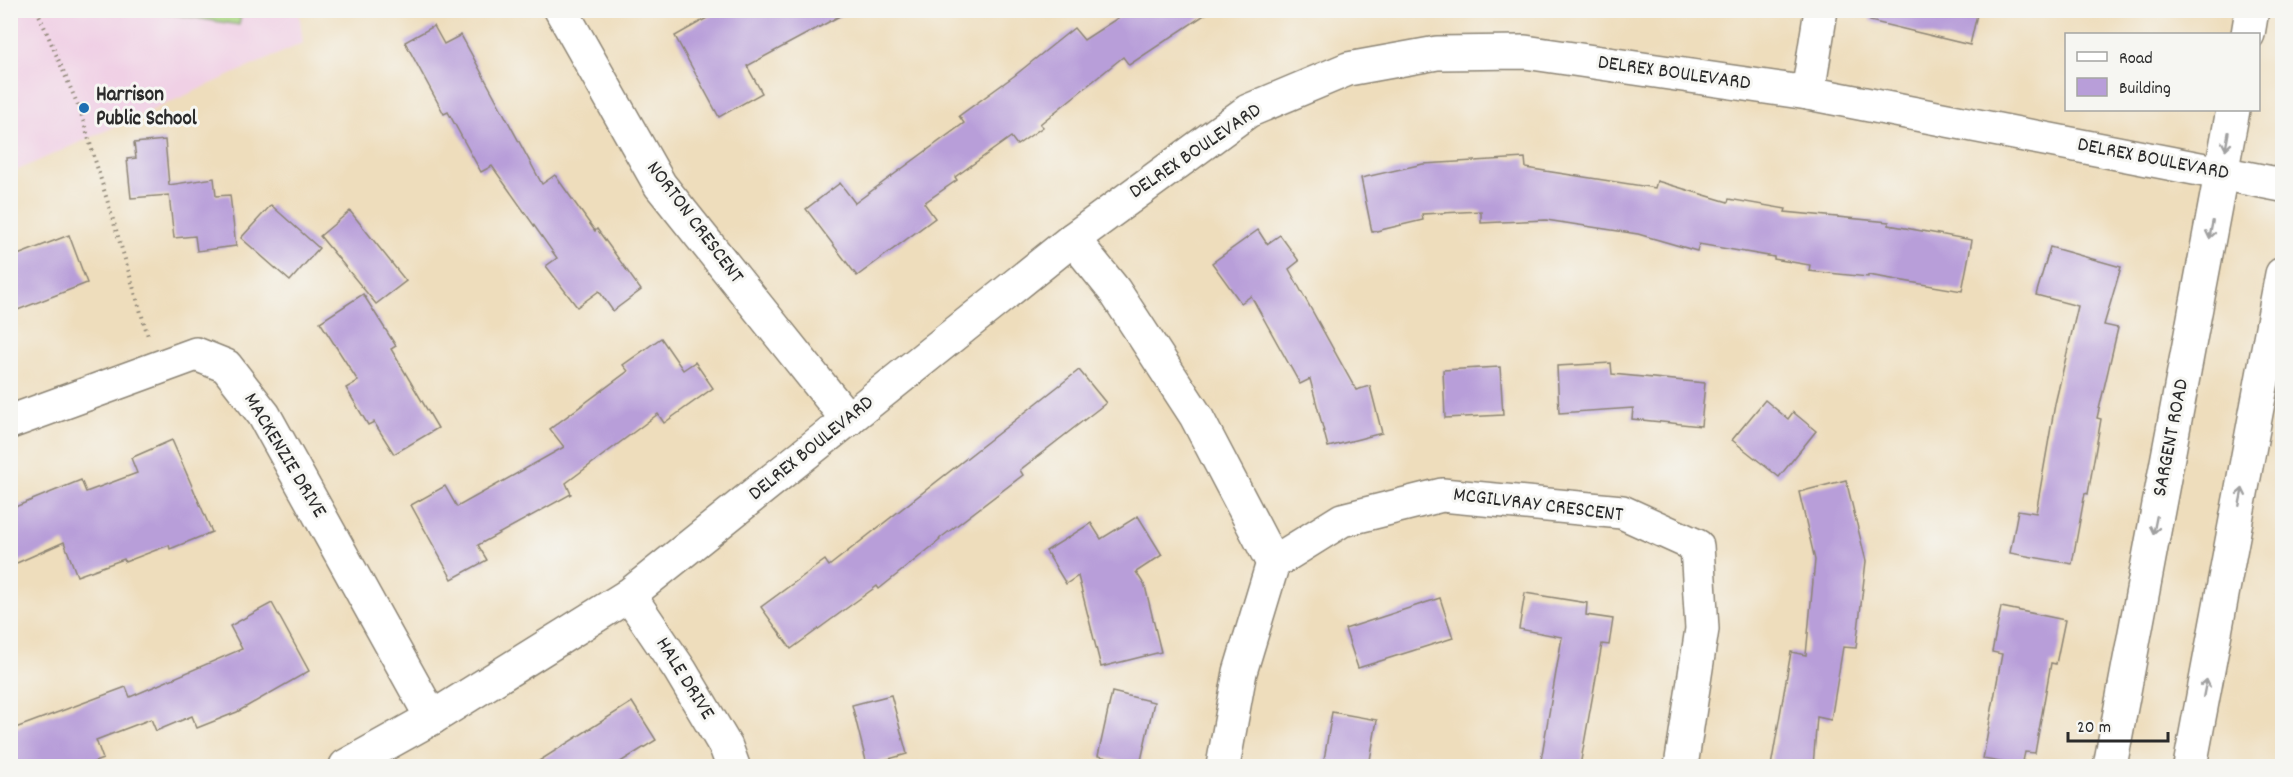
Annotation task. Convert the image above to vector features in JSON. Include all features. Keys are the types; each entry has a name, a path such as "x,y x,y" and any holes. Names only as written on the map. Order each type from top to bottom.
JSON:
{"street":[{"name":"NORTON CRESCENT","path":"561,10 660,185 849,420"},
{"path":"1808,93 1821,10"},
{"path":"2248,33 2252,10"},
{"name":"DELREX BOULEVARD","path":"346,766 432,718 629,595 1072,239 1248,111 1348,69 1437,53 1525,52 1808,93 2283,185"},
{"name":"SARGENT ROAD","path":"2110,766 2233,111"},
{"path":"1072,239 1114,290 1196,416 1273,563 1240,672 1223,766"},
{"path":"2190,766 2283,274"},
{"name":"MACKENZIE DRIVE","path":"10,422 196,354 226,366 264,415 432,718"},
{"name":"MCGILVRAY CRESCENT","path":"1273,563 1342,520 1442,495 1622,512 1697,546 1702,629 1681,766"},
{"name":"HALE DRIVE","path":"629,595 680,670 726,747 733,766"}],"path":[{"path":"37,10 80,110 158,368"}],"shaded area":[{"name":"Harrison Public School","path":"10,11 299,11 303,43 11,173"}],"green space":[{"path":"242,10 239,25 152,11"}],"building":[{"path":"721,10 851,10 747,66 762,93 719,117 675,36"},
{"path":"1130,10 1212,10 1129,65 1123,57 1040,124 1043,127 1017,145 1011,137 955,177 957,180 924,203 935,218 857,276 806,209 840,183 855,203 964,123 959,116 1074,28 1084,40"},
{"path":"1871,10 1978,10 1970,45 1870,21"},
{"path":"434,26 444,44 461,35 542,184 555,175 641,290 613,311 599,291 577,307 546,266 557,258 492,166 481,172 448,112 444,114 405,42"},
{"path":"165,140 169,185 214,178 216,196 230,195 236,246 197,251 195,236 174,238 169,195 131,198 127,159 136,158 134,143"},
{"path":"1525,158 1526,168 1655,188 1657,181 1728,202 1729,199 1786,209 1785,212 1889,222 1889,225 1972,240 1962,291 1868,275 1868,277 1809,271 1810,265 1774,259 1774,257 1699,244 1697,251 1638,234 1546,220 1481,223 1481,211 1422,214 1423,220 1372,232 1361,178 1423,164"},
{"path":"271,205 319,248 290,281 241,238"},
{"path":"350,211 406,281 376,304 320,236"},
{"path":"1258,230 1267,244 1280,235 1299,261 1289,269 1356,390 1370,386 1382,433 1328,447 1310,379 1300,384 1251,296 1241,303 1212,263"},
{"path":"69,235 87,283 10,313 10,258"},
{"path":"2050,247 2121,267 2104,325 2118,328 2097,418 2101,419 2088,494 2085,493 2072,564 2010,553 2018,510 2036,513 2055,404 2078,306 2036,295"},
{"path":"363,294 396,346 391,349 438,428 394,454 374,422 368,425 346,388 358,381 320,322"},
{"path":"661,338 683,370 695,362 713,388 664,423 658,414 566,483 571,494 478,545 487,560 452,579 411,505 445,486 457,507 564,447 550,429 628,371 623,365"},
{"path":"1611,363 1612,374 1705,383 1701,426 1632,419 1633,408 1559,413 1557,366"},
{"path":"1500,367 1503,415 1445,418 1443,370"},
{"path":"1079,370 1106,403 1020,470 1023,475 939,539 879,589 877,586 791,649 761,607 825,560 829,566"},
{"path":"1765,400 1788,419 1793,412 1816,431 1779,477 1732,440"},
{"path":"172,440 212,532 170,549 169,545 125,562 124,559 77,576 64,542 10,566 10,509 81,480 86,492 137,473 131,458"},
{"path":"1846,480 1866,561 1856,648 1843,647 1831,720 1817,717 1813,766 1771,766 1791,652 1806,655 1815,560 1799,492"},
{"path":"1138,516 1162,555 1136,572 1145,586 1161,652 1101,667 1078,576 1066,584 1046,551 1091,523 1101,539"},
{"path":"1525,593 1587,603 1586,615 1613,619 1609,645 1602,644 1580,766 1540,766 1562,637 1519,629"},
{"path":"1440,598 1453,638 1358,668 1345,629"},
{"path":"272,603 309,671 237,712 197,728 192,716 156,731 151,719 96,740 103,759 83,766 10,766 10,730 126,687 130,697 242,649 230,626"},
{"path":"2001,607 2065,620 2056,664 2051,663 2035,753 2025,752 2022,766 1983,759 2002,654 1992,652"},
{"path":"1112,692 1154,702 1140,765 1098,756"},
{"path":"891,695 907,754 867,765 852,705"},
{"path":"632,702 656,740 614,766 531,766"},
{"path":"1332,712 1377,720 1369,766 1323,766"}],"place":[{"name":"Harrison Public School","path":"84,108"}]}
